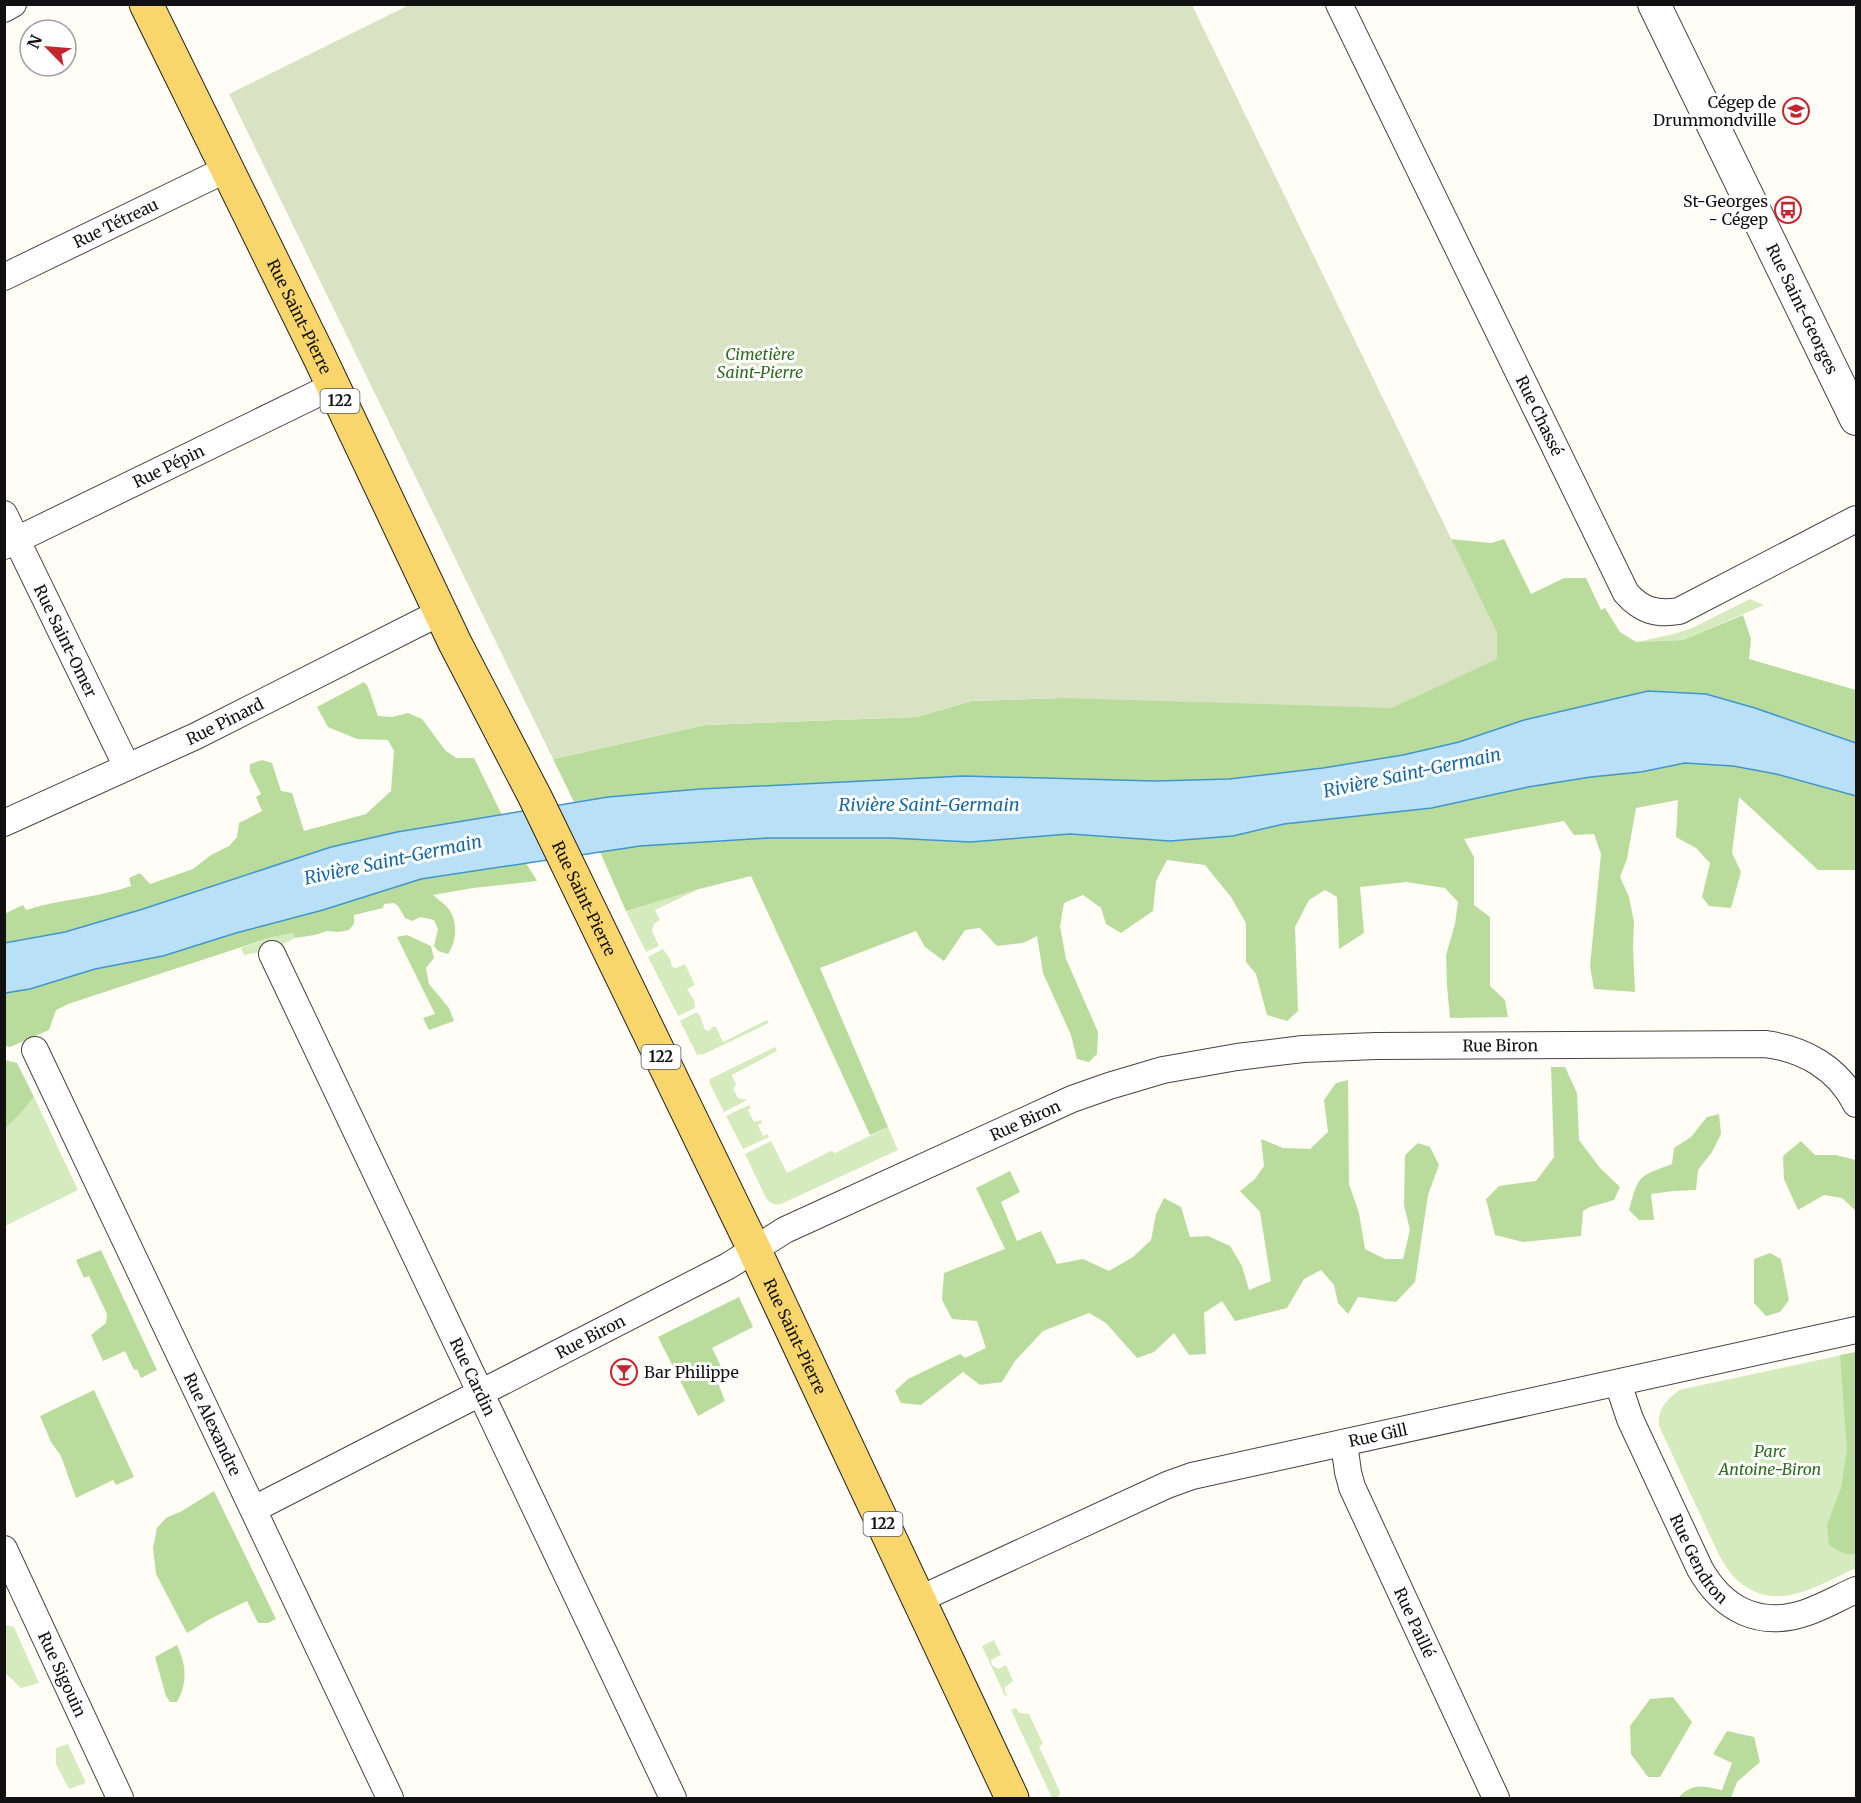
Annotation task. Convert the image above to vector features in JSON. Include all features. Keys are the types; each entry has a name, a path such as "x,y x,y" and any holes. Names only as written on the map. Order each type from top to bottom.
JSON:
{"main road":[{"name":"Rue Saint-Pierre","path":"146,4 754,1249 1012,1798"}],"street":[{"path":"4,9 13,4"},
{"name":"Rue Chassé","path":"1339,4 1626,593 1634,602 1644,609 1655,612 1679,611 1857,519"},
{"name":"Rue Saint-Georges","path":"1654,4 1857,419"},
{"name":"Rue Tétreau","path":"4,277 227,169"},
{"name":"Rue Pépin","path":"11,543 333,386"},
{"name":"Rue Saint-Omer","path":"4,514 11,543 127,767"},
{"name":"Rue Pinard","path":"4,823 196,736 441,612"},
{"name":"Rue Cardin","path":"272,954 673,1798"},
{"name":"Rue Biron","path":"254,1509 728,1266 784,1230 1072,1099 1163,1070 1237,1057 1337,1047 1765,1044 1784,1047 1817,1061 1844,1084 1857,1104"},
{"name":"Rue Alexandre","path":"35,1050 390,1798"},
{"name":"Rue Gill","path":"920,1599 1176,1482 1213,1471 1857,1330"},
{"name":"Rue Gendron","path":"1618,1383 1630,1419 1700,1569 1715,1591 1728,1603 1746,1614 1765,1619 1785,1618 1806,1613 1857,1590"},
{"name":"Rue Paillé","path":"1344,1443 1352,1487 1496,1798"},
{"name":"Rue Sigouin","path":"4,1549 120,1798"}],"green space":[{"name":"Cimetière Saint-Pierre","path":"411,4 1192,5 1497,633 1497,659 1392,708 1062,698 972,701 916,717 705,725 553,759 229,94"},
{"path":"1451,539 1491,543 1504,539 1531,594 1564,578 1586,578 1601,610 1605,608 1620,632 1636,642 1683,640 1743,615 1751,639 1749,659 1856,690 1856,743 1755,708 1706,694 1583,707 1524,720 1459,742 1403,755 1323,768 1229,779 1155,781 964,776 700,789 574,802 553,759 705,725 916,717 972,701 1062,698 1497,633"},
{"path":"1750,599 1764,605 1683,640 1636,642 1692,628"},
{"path":"364,682 378,716 392,717 408,713 422,719 445,750 456,758 474,758 502,815 397,832 331,847 143,909 65,932 5,943 4,914 23,905 26,910 118,890 131,886 129,878 140,873 150,884 193,869 211,855 229,846 237,837 239,823 262,811 256,797 261,794 250,772 250,764 262,760 272,763 281,791 292,793 304,831 366,814 391,791 394,751 388,740 357,739 328,727 317,707"},
{"path":"1685,763 1733,766 1776,774 1856,796 1856,870 1818,870 1739,797 1732,853 1741,872 1731,908 1709,906 1702,897 1710,863 1696,848 1676,837 1678,800 1636,808 1627,859 1620,877 1629,897 1634,922 1635,992 1594,989 1590,966 1601,854 1594,834 1574,835 1564,821 1464,839 1474,857 1474,905 1490,917 1490,986 1505,1000 1508,1017 1450,1018 1446,955 1455,924 1458,902 1445,888 1406,882 1360,887 1364,933 1339,949 1337,897 1325,890 1309,900 1295,927 1298,1011 1287,1021 1267,1015 1256,974 1246,962 1246,923 1231,897 1205,865 1167,860 1156,881 1153,911 1121,933 1106,924 1101,908 1083,895 1064,903 1060,926 1066,959 1098,1032 1097,1054 1089,1062 1077,1059 1071,1035 1043,973 1037,936 1023,943 997,946 980,928 965,930 944,961 925,947 916,931 820,968 888,1127 870,1135 751,876 626,911 600,852 640,846 768,838 890,838 970,842 1070,834 1170,841 1233,836 1284,824 1432,808 1528,787 1641,772"},
{"path":"526,863 537,881 433,895 448,908 455,925 455,937 448,954 438,951 434,946 438,929 434,920 420,917 412,921 405,918 394,903 384,904 383,908 354,915 354,924 349,930 327,931 295,938 293,933 272,937 68,1004 56,1010 49,1030 10,1047 5,1046 5,993 30,989 95,969 323,910 421,879"},
{"path":"699,889 655,910 660,920 654,924 652,931 659,946 646,952 626,911"},
{"path":"293,933 295,938 272,950 244,955 241,948 272,937"},
{"path":"407,935 431,946 434,958 426,968 429,984 449,1008 454,1021 429,1030 423,1018 435,1014 397,937"},
{"path":"663,949 672,967 676,968 685,964 695,985 687,989 694,1000 695,1008 678,1016 648,957"},
{"path":"697,1012 705,1030 709,1031 712,1027 716,1027 723,1042 767,1020 769,1023 704,1054 697,1055 680,1021"},
{"path":"775,1047 777,1051 732,1075 736,1085 733,1088 738,1098 747,1100 724,1112 709,1082 710,1079"},
{"path":"5,1060 17,1063 34,1097 5,1129"},
{"path":"1551,1067 1565,1067 1577,1093 1579,1140 1600,1168 1620,1187 1614,1200 1583,1211 1581,1236 1523,1242 1495,1235 1486,1199 1499,1186 1536,1181 1554,1157"},
{"path":"1348,1080 1349,1184 1359,1213 1365,1249 1385,1259 1403,1259 1410,1230 1404,1205 1405,1155 1418,1143 1430,1147 1439,1165 1428,1195 1415,1282 1396,1302 1358,1297 1348,1314 1338,1303 1334,1285 1321,1270 1304,1279 1287,1308 1235,1321 1222,1301 1204,1313 1206,1354 1189,1355 1174,1333 1154,1352 1137,1358 1106,1323 1089,1313 1043,1331 1015,1361 1002,1382 980,1385 963,1372 921,1405 901,1403 895,1391 908,1379 960,1354 965,1358 986,1348 977,1321 952,1319 942,1300 944,1273 1005,1249 976,1188 1010,1171 1020,1192 1001,1202 1017,1241 1041,1231 1057,1264 1083,1259 1109,1271 1133,1257 1151,1240 1156,1214 1164,1198 1181,1207 1190,1237 1208,1236 1230,1246 1242,1266 1249,1290 1271,1281 1260,1212 1240,1191 1255,1179 1264,1166 1261,1139 1283,1148 1310,1149 1328,1132 1324,1100 1336,1083"},
{"path":"34,1097 78,1190 5,1226 5,1129"},
{"path":"749,1105 751,1108 748,1110 754,1122 761,1120 762,1123 758,1125 763,1136 768,1134 769,1137 743,1149 726,1116"},
{"path":"1719,1114 1721,1134 1712,1152 1698,1170 1696,1190 1651,1194 1654,1220 1639,1220 1629,1210 1638,1183 1646,1175 1672,1164 1674,1148 1691,1137 1707,1117"},
{"path":"888,1127 898,1150 781,1204 773,1204 766,1198 745,1154 771,1141 787,1173"},
{"path":"1801,1141 1815,1155 1836,1155 1856,1160 1856,1211 1842,1198 1824,1195 1798,1210 1784,1179 1783,1156"},
{"path":"101,1250 157,1370 141,1378 137,1369 134,1370 125,1351 103,1361 91,1335 106,1323 107,1314 89,1276 84,1278 76,1260"},
{"path":"1770,1253 1781,1259 1789,1300 1780,1312 1766,1316 1754,1303 1754,1259"},
{"path":"739,1297 753,1327 712,1348 727,1379 718,1383 725,1401 698,1416 658,1337"},
{"name":"Parc Antoine-Biron","path":"1856,1352 1856,1568 1809,1590 1793,1594 1778,1596 1762,1594 1747,1588 1732,1575 1719,1555 1659,1426 1661,1410 1679,1390"},
{"path":"1856,1352 1856,1554 1849,1554 1829,1545 1827,1525 1841,1488 1847,1450 1840,1355"},
{"path":"94,1390 134,1477 116,1485 113,1480 76,1498 61,1456 51,1442 40,1416"},
{"path":"214,1491 276,1619 268,1623 258,1623 247,1601 187,1633 156,1574 153,1548 157,1528 166,1518"},
{"path":"5,1625 14,1627 39,1683 21,1688 5,1673"},
{"path":"994,1640 1001,1655 991,1660 992,1665 998,1669 1006,1665 1013,1681 1005,1687 1008,1695 1005,1696 982,1646"},
{"path":"177,1645 184,1667 184,1680 177,1702 170,1702 166,1696 155,1657"},
{"path":"1673,1697 1692,1722 1660,1777 1648,1777 1631,1754 1630,1726 1650,1699"},
{"path":"1016,1708 1019,1713 1029,1714 1043,1744 1039,1746 1060,1792 1058,1798 1052,1798 1011,1710"},
{"path":"1727,1731 1754,1737 1760,1762 1737,1782 1731,1798 1678,1798 1693,1787 1722,1790 1732,1763 1713,1754"},
{"path":"68,1744 86,1783 69,1789 56,1764 56,1748"}],"water":[{"name":"Rivière Saint-Germain","path":"1648,691 1706,694 1755,708 1856,743 1856,796 1776,774 1733,766 1685,763 1641,772 1528,787 1432,808 1284,824 1233,836 1170,841 1070,834 970,842 890,838 768,838 640,846 421,879 163,956 95,969 30,989 5,993 4,943 65,932 143,909 331,847 397,832 608,797 700,789 964,776 1155,781 1229,779 1323,768 1403,755 1459,742 1524,720"}],"place":[{"name":"Cégep de Drummondville","path":"1796,111"},
{"name":"St-Georges - Cégep","path":"1788,210"},
{"name":"Bar Philippe","path":"624,1372"}]}
